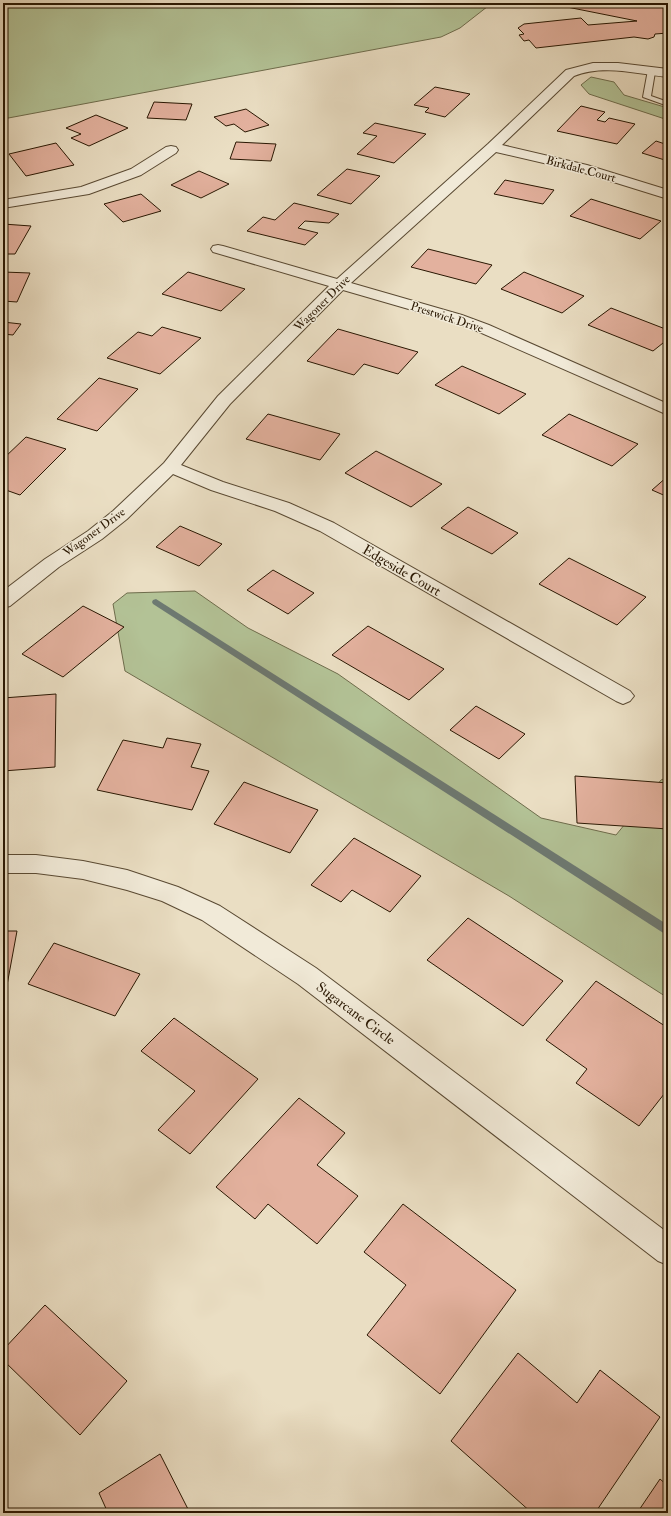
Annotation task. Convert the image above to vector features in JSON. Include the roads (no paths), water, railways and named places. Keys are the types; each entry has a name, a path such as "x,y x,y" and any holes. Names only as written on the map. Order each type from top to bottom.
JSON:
{"street":[{"name":"Wagoner Drive","path":"3,601 52,563 95,535 120,515 170,467 224,400 340,284 492,147 570,73 578,69 600,67 668,73"},
{"name":"Birkdale Court","path":"492,147 582,168 668,195"},
{"path":"3,204 84,191 136,172 171,150"},
{"name":"Prestwick Drive","path":"218,249 456,318 483,328 668,410"},
{"name":"Edgeside Court","path":"170,467 218,486 282,507 327,527 623,696"},
{"name":"Sugarcane Circle","path":"3,864 36,864 98,873 127,880 170,894 211,913 307,976 668,1251"}],"lane":[{"path":"651,72 647,97 668,104"}],"waterway":[{"path":"156,602 668,931"}]}
